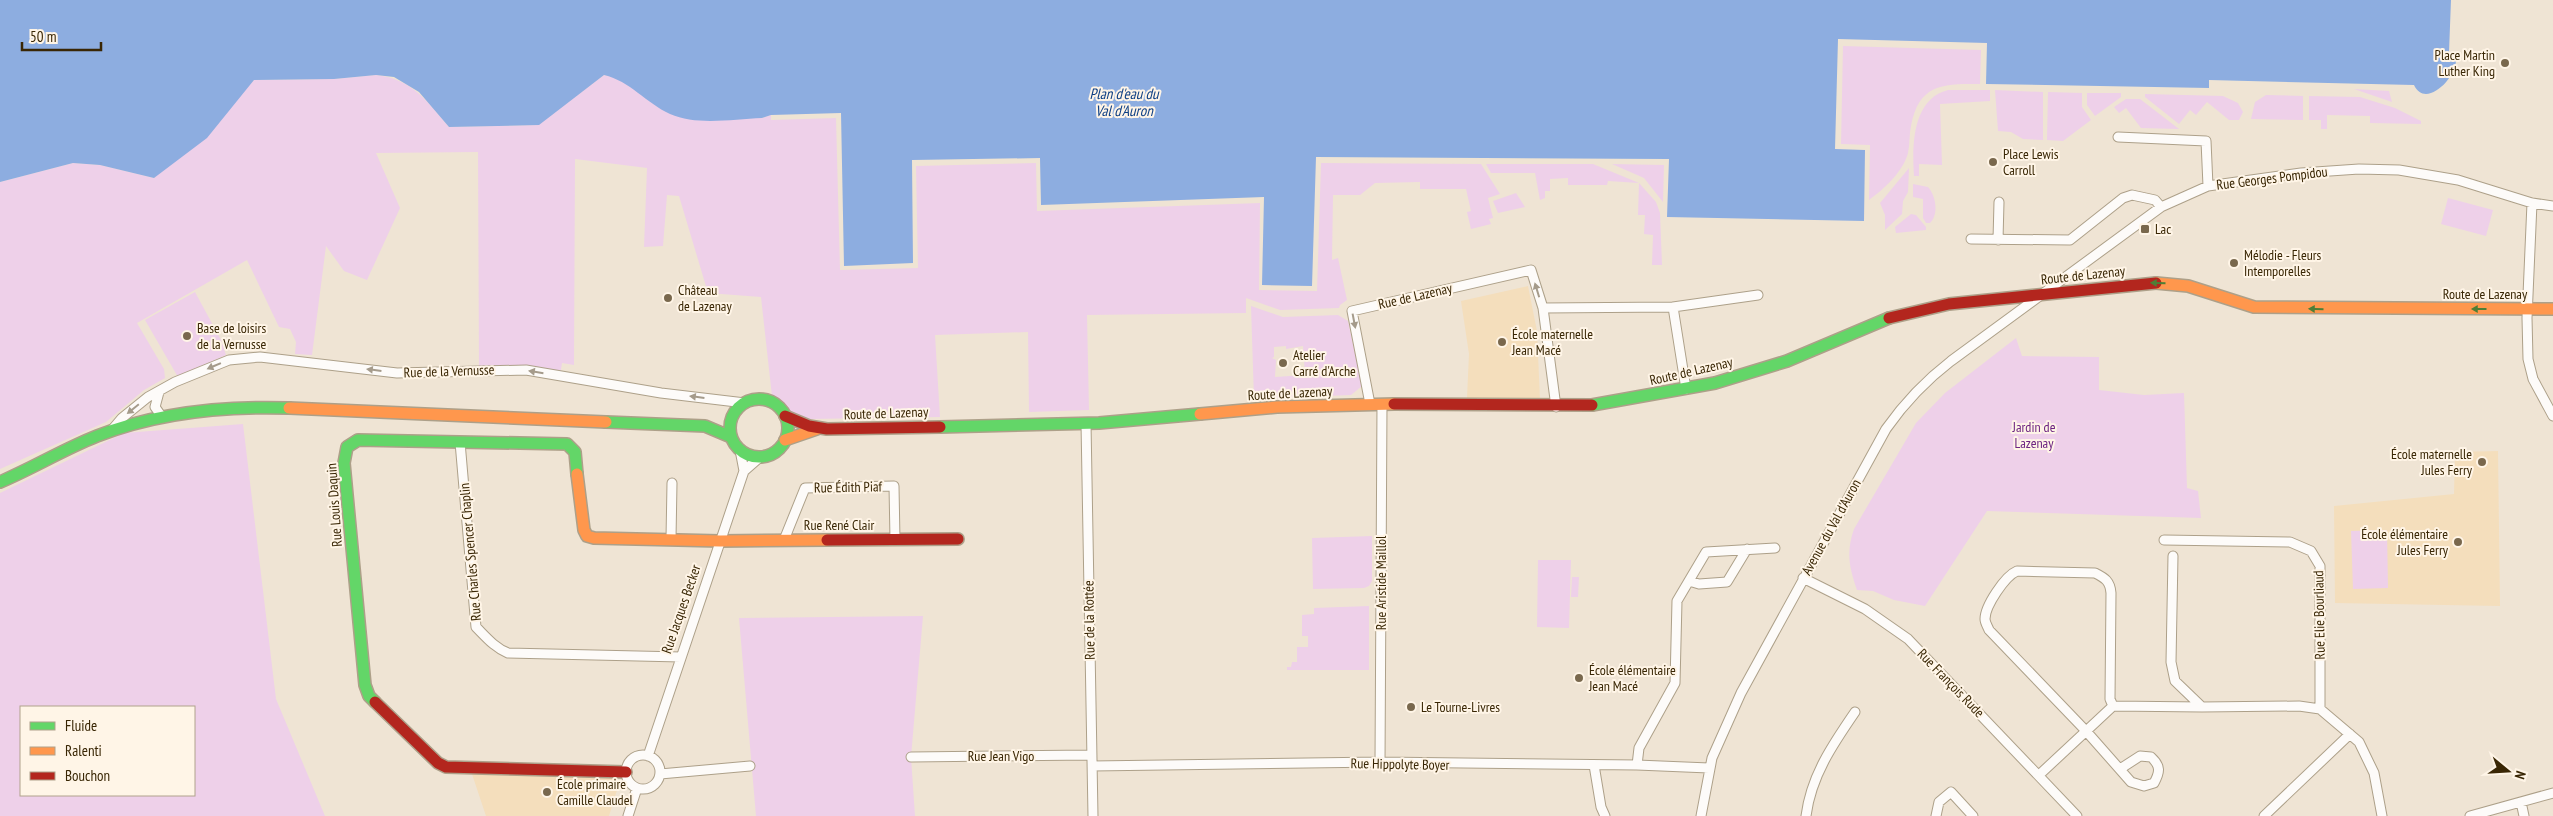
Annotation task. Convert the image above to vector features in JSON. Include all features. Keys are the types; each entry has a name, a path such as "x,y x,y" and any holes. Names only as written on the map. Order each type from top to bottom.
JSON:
{"street":[{"path":"2118,137 2206,141 2208,186"},
{"name":"Rue Georges Pompidou","path":"2041,295 2160,207 2208,186 2301,173 2359,169 2399,170 2458,180 2532,202 2553,206"},
{"path":"1971,239 2070,240 2123,198 2132,194 2155,200 2160,207"},
{"path":"1998,240 1999,202"},
{"path":"2532,202 2528,359 2533,378 2553,416"},
{"name":"Rue de Lazenay","path":"1376,404 1352,311 1531,270 1543,308 1556,407"},
{"name":"Route de Lazenay","path":"785,440 819,429 1086,423 1278,407 1376,404 1585,406 1715,383 1787,361 1896,315 1948,304 2131,285 2159,283 2188,286 2228,301 2254,308 2553,309"},
{"path":"1543,308 1674,306 1758,295"},
{"name":"Avenue du Val d'Auron","path":"1701,816 1709,768 1741,693 1886,428 1905,402 1928,379 2041,295"},
{"path":"1674,306 1686,389"},
{"name":"Rue de la Vernusse","path":"111,431 148,397 229,360 260,357 397,373 526,370 661,393 745,403"},
{"path":"159,392 155,407 162,417"},
{"path":"0,482 111,431 162,417 206,410 254,406 704,426 722,421 734,414 745,403 759,399 768,400 779,408 785,416 787,428 785,440"},
{"name":"Rue Aristide Maillol","path":"1376,404 1380,762"},
{"path":"704,426 731,437 730,427 734,414"},
{"name":"Route de Lazenay","path":"785,416 819,429"},
{"name":"Rue de la Rottée","path":"1086,423 1093,816"},
{"name":"Rue Jacques Becker","path":"648,756 680,656 744,471 740,450 731,437"},
{"name":"Rue Louis Daquin","path":"626,772 446,767 438,763 369,696 365,684 344,462 347,447 358,440 567,444 575,452 584,530 587,536 594,538 720,541"},
{"name":"Rue Jacques Becker","path":"744,471 760,457 774,452 785,440"},
{"name":"Rue Charles Spencer Chaplin","path":"460,442 476,627 490,641 508,653 680,656"},
{"path":"740,450 760,457"},
{"path":"671,539 672,483"},
{"name":"Rue Édith Piaf","path":"784,540 805,488 894,486 895,540"},
{"name":"Rue René Clair","path":"720,541 958,539"},
{"name":"Rue Elie Bourliaud","path":"2164,540 2290,542 2311,551 2320,566 2320,709"},
{"path":"1637,765 1640,748 1676,683 1677,601 1706,552 1775,548"},
{"path":"1689,581 1699,584 1727,582 1747,549"},
{"path":"2172,556 2171,662 2175,681 2202,707"},
{"path":"2113,706 2110,699 2111,593 2110,585 2105,578 2095,573 2017,571 2008,575 1986,613 1984,620 1989,630 2120,769"},
{"name":"Rue François Rude","path":"1803,578 1865,609 1908,639 2077,816"},
{"path":"2039,775 2113,706 2299,706 2320,709 2359,742 2374,773 2382,816"},
{"path":"1806,816 1813,783 1827,754 1855,712"},
{"path":"2264,816 2350,734"},
{"path":"641,755 648,756 655,760 660,774 657,782 652,787 637,788 630,783 626,772 632,759 641,755"},
{"name":"Rue Jean Vigo","path":"911,757 1092,755"},
{"name":"Rue Hippolyte Boyer","path":"1092,766 1380,762 1637,765 1709,768"},
{"path":"1594,765 1602,807 1606,816"},
{"path":"660,774 750,766"},
{"path":"628,816 637,788"},
{"path":"1936,816 1939,802 1951,792 1973,816"},
{"path":"2470,816 2553,793"},
{"path":"2521,802 2524,816"}],"shaded area":[{"name":"École maternelle Jean Macé","path":"1528,286 1537,331 1540,400 1467,398 1469,354 1461,301"},
{"path":"2498,451 2500,606 2335,603 2334,506 2454,494 2455,452"},
{"name":"École primaire Camille Claudel","path":"472,774 615,776 618,787 609,816 486,816"}],"green space":[{"path":"1843,46 1981,50 1980,84 1944,86 1927,94 1920,101 1910,129 1906,160 1887,185 1869,200 1870,145 1841,144"},
{"path":"376,75 389,77 409,86 426,100 449,127 538,125 604,75 618,78 669,113 762,118 771,115 771,120 836,118 840,270 918,268 916,166 1036,163 1037,211 1260,203 1259,290 1317,291 1321,163 1481,164 1500,194 1488,198 1493,218 1489,219 1491,224 1471,229 1467,212 1471,211 1466,189 1420,189 1420,182 1375,183 1360,195 1333,195 1332,260 1338,258 1347,300 1339,308 1280,310 1246,298 1246,313 1087,315 1089,410 1029,412 1028,332 935,335 940,417 810,419 792,413 772,396 761,297 708,293 679,196 667,195 663,246 644,247 647,168 575,159 574,365 562,363 560,376 479,370 478,152 376,153 400,208 367,280 344,271 326,246 312,355 295,354 296,342 290,329 279,327 247,260 137,323 164,369 165,378 144,390 106,422 0,469 0,182 73,163 100,165 154,178 254,80 334,79"},
{"path":"2354,89 2389,91 2392,102"},
{"path":"1948,90 1990,90 1990,101 1940,104 1942,165 1919,164 1919,176 1914,176 1914,138 1921,113 1927,103 1936,95"},
{"path":"1995,90 2043,92 2043,140 2023,139 2011,132 1998,131"},
{"path":"2048,92 2082,93 2082,107 2091,120 2063,141 2047,140"},
{"path":"2087,93 2121,93 2121,97 2095,116 2087,105"},
{"path":"2145,94 2223,96 2238,103 2243,112 2239,120 2229,120 2207,102 2196,115 2190,110 2179,124 2145,97"},
{"path":"2266,95 2303,96 2303,120 2251,119 2255,102"},
{"path":"2309,96 2360,97 2395,108 2421,121 2421,124 2370,123 2370,116 2327,115 2327,129 2321,129 2321,120 2309,120"},
{"path":"2126,99 2140,99 2179,129 2141,128 2126,108 2119,113 2114,107"},
{"path":"1486,164 1593,164 1639,183 1608,181 1607,185 1568,185 1568,178 1550,179 1550,191 1545,191 1545,198 1540,200 1535,173 1491,173"},
{"path":"1612,164 1664,165 1663,202 1644,178"},
{"path":"1909,168 1908,192 1903,201 1902,214 1885,230 1885,215 1880,203"},
{"path":"1639,183 1656,202 1660,213 1662,265 1652,265 1653,235 1644,234 1645,215 1638,215"},
{"path":"1913,184 1928,187 1933,195 1935,215 1930,223 1926,223 1923,218 1923,199 1913,197"},
{"path":"1516,193 1525,207 1498,213 1493,201"},
{"path":"2448,198 2493,210 2486,236 2441,224"},
{"path":"1911,214 1916,215 1926,227 1926,230 1896,233 1895,227"},
{"name":"Base de loisirs de la Vernusse","path":"195,292 221,340 226,355 178,377 145,320"},
{"path":"1251,306 1283,317 1338,315 1348,321 1362,386 1351,395 1254,399","holes":["1286,346 1286,349 1303,346 1305,375 1275,377 1276,360 1272,358 1274,357 1274,347"]},
{"name":"Jardin de Lazenay","path":"2016,338 2022,356 2099,357 2099,390 2144,395 2184,393 2187,488 2198,491 2201,518 1987,511 1925,606 1894,600 1873,591 1857,590 1852,574 1849,552 1854,529 1916,423 1945,393"},
{"path":"243,424 276,699 325,816 0,816 0,493 124,433"},
{"path":"2387,530 2388,588 2353,589 2351,531"},
{"path":"1372,536 1372,581 1369,586 1364,588 1313,589 1312,538"},
{"path":"1538,560 1571,560 1569,628 1537,627"},
{"path":"1572,577 1579,577 1578,597 1571,597"},
{"path":"1369,606 1369,670 1287,670 1287,667 1291,667 1292,662 1297,662 1297,647 1308,647 1308,636 1302,636 1302,615 1314,614 1314,608"},
{"path":"923,616 911,757 915,816 756,816 739,618"}],"water":[{"name":"Plan d'eau du Val d'Auron","path":"0,0 2451,0 2449,52 2456,60 2455,68 2446,83 2432,93 2425,94 2419,92 2414,85 2209,80 2209,88 1986,84 1987,43 1838,39 1835,149 1865,150 1864,221 1667,217 1669,159 1316,157 1312,286 1262,285 1264,197 1041,205 1040,158 912,160 913,263 844,266 841,113 771,115 762,118 727,120 692,120 670,114 622,82 604,75 539,125 449,127 419,92 394,77 376,75 334,79 254,80 207,138 154,178 100,165 73,163 0,182"}],"traffic: fast":[{"path":"1592,405 1715,383 1787,361 1889,318"},
{"path":"759,399 775,404 783,412 788,428 783,444 775,452 759,457 743,452 735,444 730,428 735,412 743,404 759,399"},
{"path":"0,482 85,441 144,421 192,412 241,408 289,408"},
{"path":"940,427 1099,423 1200,414"},
{"path":"606,422 705,426 731,437"},
{"path":"375,702 369,696 365,685 344,463 347,447 358,440 567,444 575,452 577,474"}],"traffic: slow":[{"path":"2156,283 2188,286 2254,307 2553,309"},
{"path":"1200,414 1277,407 1394,404"},
{"path":"289,408 606,422"},
{"path":"785,440 817,429"},
{"path":"577,474 584,530 587,536 594,538 720,541 827,540"}],"traffic: jam":[{"path":"1889,318 1949,304 2156,283"},
{"path":"1394,404 1592,405"},
{"path":"785,416 809,426 827,429 940,427"},
{"path":"827,540 958,539"},
{"path":"375,702 438,763 446,767 626,772"}],"place":[{"name":"Place Martin Luther King","path":"2505,63"},
{"name":"Place Lewis Carroll","path":"1993,162"},
{"name":"Lac","path":"2145,229"},
{"name":"Mélodie - Fleurs Intemporelles","path":"2234,263"},
{"name":"Château de Lazenay","path":"668,298"},
{"name":"Base de loisirs de la Vernusse","path":"187,336"},
{"name":"École maternelle Jean Macé","path":"1502,342"},
{"name":"Atelier Carré d'Arche","path":"1283,363"},
{"name":"École maternelle Jules Ferry","path":"2482,462"},
{"name":"École élémentaire Jules Ferry","path":"2458,542"},
{"name":"École élémentaire Jean Macé","path":"1579,678"},
{"name":"Le Tourne-Livres","path":"1411,707"},
{"name":"École primaire Camille Claudel","path":"547,792"}]}
